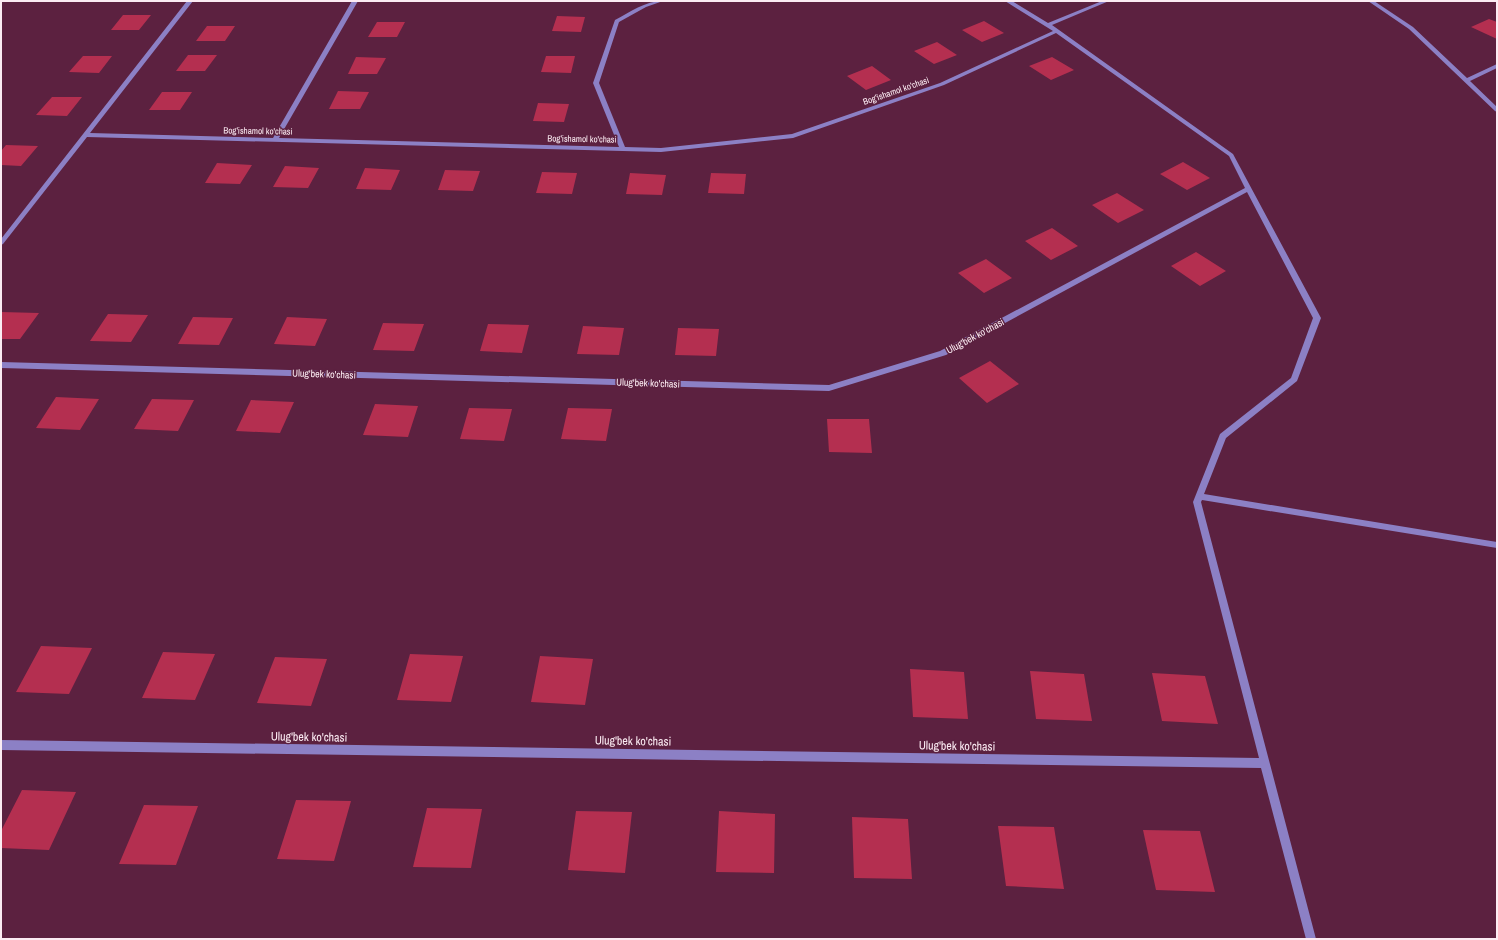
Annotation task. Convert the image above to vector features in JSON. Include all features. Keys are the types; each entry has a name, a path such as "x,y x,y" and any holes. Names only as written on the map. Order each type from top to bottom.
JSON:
{"street":[{"path":"1,243 190,1"},
{"path":"275,140 355,1"},
{"path":"623,149 596,83 617,21 644,6 660,1"},
{"path":"1008,1 1057,31 1231,155 1317,318 1294,379 1223,436 1198,496 1197,502 1311,939"},
{"path":"1048,25 1106,1"},
{"path":"1372,1 1411,28 1468,80 1497,110"},
{"name":"Bog'ishamol ko'chasi","path":"86,135 661,150 793,136 942,84 1057,31"},
{"path":"1468,80 1497,66"},
{"name":"Ulug'bek ko'chasi","path":"1,365 829,388 943,353 1248,188"},
{"path":"1198,496 1497,545"},
{"name":"Ulug'bek ko'chasi","path":"1,745 1265,763"}],"building":[{"path":"123,15 151,15 139,30 111,30"},
{"path":"557,16 585,17 581,32 552,31"},
{"path":"1489,19 1497,22 1497,39 1471,27"},
{"path":"984,21 1004,33 982,42 962,30"},
{"path":"377,22 405,22 397,37 368,37"},
{"path":"207,26 235,26 225,41 196,41"},
{"path":"937,42 957,55 934,64 914,51"},
{"path":"188,55 217,55 205,71 176,71"},
{"path":"83,56 112,56 99,73 69,72"},
{"path":"546,56 575,56 571,73 541,72"},
{"path":"356,57 386,58 377,74 348,74"},
{"path":"1052,57 1074,70 1051,80 1029,66"},
{"path":"872,66 891,80 866,90 847,76"},
{"path":"338,91 369,92 360,109 329,109"},
{"path":"162,92 192,92 180,110 149,110"},
{"path":"52,97 82,97 67,116 36,115"},
{"path":"538,103 569,104 564,122 533,121"},
{"path":"6,145 38,146 21,166 1,165 1,151"},
{"path":"1183,162 1210,178 1187,190 1160,174"},
{"path":"217,163 252,165 240,184 205,183"},
{"path":"285,166 319,168 308,188 273,187"},
{"path":"365,168 400,170 391,190 356,189"},
{"path":"445,170 480,171 473,191 438,190"},
{"path":"542,172 577,173 572,194 536,193"},
{"path":"630,173 666,175 662,195 626,194"},
{"path":"711,173 746,174 744,194 708,193"},
{"path":"1117,193 1144,210 1118,223 1092,205"},
{"path":"1052,228 1078,246 1051,260 1025,241"},
{"path":"1196,252 1226,271 1200,286 1171,266"},
{"path":"986,259 1012,278 984,293 958,273"},
{"path":"1,312 39,313 20,339 1,339"},
{"path":"108,314 148,315 131,342 90,341"},
{"path":"193,317 233,318 219,345 178,344"},
{"path":"287,317 327,319 315,346 274,344"},
{"path":"383,323 424,324 414,351 373,350"},
{"path":"488,324 529,325 522,353 480,351"},
{"path":"583,326 624,328 619,355 577,354"},
{"path":"678,328 719,329 716,356 675,355"},
{"path":"990,361 1019,384 987,403 959,378"},
{"path":"56,397 99,399 80,430 36,428"},
{"path":"152,399 194,400 178,431 134,429"},
{"path":"251,400 294,402 280,433 236,431"},
{"path":"375,404 418,406 408,437 363,435"},
{"path":"469,408 512,409 504,441 460,439"},
{"path":"568,408 612,409 606,441 561,439"},
{"path":"827,419 869,419 872,453 829,452"},
{"path":"41,646 92,648 69,694 16,692"},
{"path":"163,652 215,654 195,700 142,698"},
{"path":"410,654 463,656 451,702 397,700"},
{"path":"540,656 593,659 585,705 531,702"},
{"path":"275,657 327,659 311,706 257,703"},
{"path":"910,669 964,672 968,719 913,717"},
{"path":"1030,671 1084,674 1092,721 1036,719"},
{"path":"1152,673 1205,676 1218,724 1162,721"},
{"path":"22,790 76,792 49,850 1,848 1,831"},
{"path":"296,800 351,801 334,861 277,859"},
{"path":"144,805 198,806 176,865 119,864"},
{"path":"427,808 482,809 471,868 413,867"},
{"path":"576,811 632,812 625,873 568,870"},
{"path":"719,811 775,814 774,873 716,872"},
{"path":"852,817 908,819 912,879 854,878"},
{"path":"998,826 1054,827 1064,889 1006,886"},
{"path":"1143,830 1200,831 1215,892 1156,890"}]}
